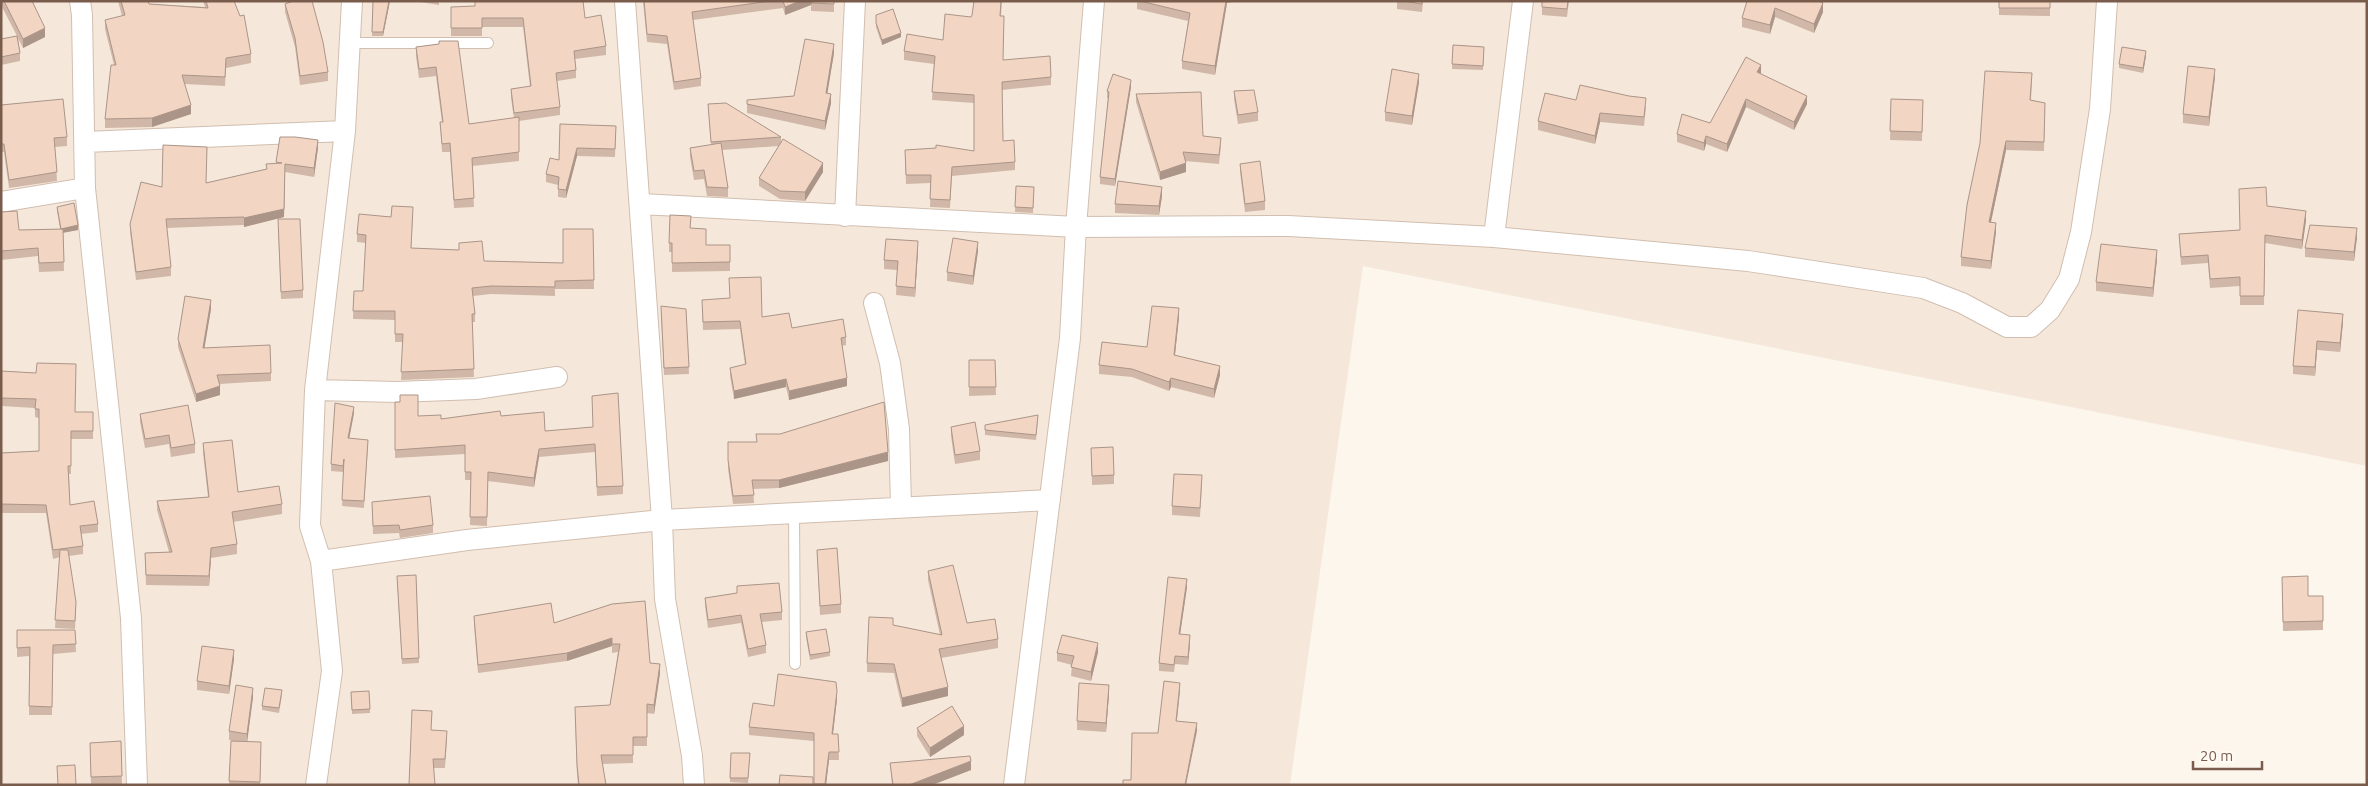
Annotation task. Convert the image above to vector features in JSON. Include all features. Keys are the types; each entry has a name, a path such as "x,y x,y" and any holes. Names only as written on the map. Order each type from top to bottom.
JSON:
{"street":[{"path":"80,1 85,188 132,618 137,785"},
{"path":"316,785 332,672 321,561 310,526 315,390 345,131 348,43 352,1"},
{"path":"625,1 641,204 662,520 664,599 692,756 694,785"},
{"path":"845,216 854,1"},
{"path":"1014,785 1070,338 1076,227 1094,1"},
{"path":"1494,237 1523,1"},
{"path":"641,204 1076,227 1288,226 1494,237 1748,261 1923,288 1962,303 2007,327 2031,327 2050,310 2069,279 2081,232 2100,109 2107,1"},
{"path":"85,142 345,131"},
{"path":"1,202 85,188"},
{"path":"874,303 890,363 899,429 901,506"},
{"path":"315,390 397,392 476,389 557,377"},
{"path":"321,561 467,540 662,520 901,506 1050,500"}],"lane":[{"path":"348,43 488,43"},
{"path":"794,512 795,664"}],"shaded area":[{"path":"1,1 2367,1 2367,466 1363,266 1290,785 1,785"}],"building":[{"path":"4,1 32,1 45,28 23,39"},
{"path":"121,1 148,1 149,4 208,8 206,1 234,1 240,16 244,15 251,54 226,58 225,77 182,75 191,105 152,118 105,119 111,65 116,65 105,20 125,15"},
{"path":"293,1 312,1 323,42 328,72 300,76 295,38 285,4"},
{"path":"373,1 389,1 383,32 372,32"},
{"path":"475,1 583,1 585,18 601,15 606,46 574,51 576,70 556,73 560,107 514,113 511,89 531,86 523,18 482,18 482,28 451,28 451,7 475,6"},
{"path":"644,1 770,1 692,12 701,78 674,82 667,36 647,34"},
{"path":"783,1 800,1 785,7"},
{"path":"812,1 834,1 834,4 811,3"},
{"path":"974,1 1001,1 1000,16 1004,16 1003,60 1050,56 1051,77 1002,82 1003,141 1014,140 1015,162 952,167 950,200 930,199 931,175 906,175 905,150 936,148 936,145 974,151 974,95 932,92 935,56 904,51 907,34 943,40 945,14 971,17"},
{"path":"1140,1 1226,1 1215,66 1182,61 1190,13"},
{"path":"1403,1 1422,1 1422,4"},
{"path":"1542,1 1568,1 1567,9 1542,7"},
{"path":"1747,1 1818,1 1823,3 1814,24 1775,8 1770,25 1742,18"},
{"path":"1999,1 2050,1 2050,8 1999,8"},
{"path":"893,9 901,33 882,40 876,23 876,15"},
{"path":"17,36 20,53 1,57 1,39"},
{"path":"805,39 834,44 826,93 831,94 825,121 747,104 747,100 794,96"},
{"path":"439,41 458,41 469,124 519,117 519,152 472,158 474,198 454,200 450,143 442,144 440,122 443,122 436,67 419,69 416,47 439,44"},
{"path":"1453,45 1484,47 1483,66 1452,64"},
{"path":"2122,47 2146,51 2143,68 2119,64"},
{"path":"1746,57 1761,65 1757,72 1807,96 1794,122 1746,99 1727,144 1706,136 1704,143 1677,134 1682,114 1710,123"},
{"path":"2188,66 2215,69 2209,117 2183,114"},
{"path":"1392,69 1419,74 1412,116 1385,112"},
{"path":"1985,71 2032,73 2030,100 2045,103 2044,142 2006,141 1989,222 1996,223 1991,261 1961,257 1967,205 1980,143"},
{"path":"1113,74 1131,80 1115,179 1100,177 1109,92 1107,91"},
{"path":"1580,85 1646,98 1644,117 1600,113 1595,136 1538,121 1545,93 1576,100"},
{"path":"1254,90 1258,112 1238,115 1234,91"},
{"path":"1201,92 1203,136 1221,138 1219,155 1183,152 1186,163 1160,172 1136,94"},
{"path":"63,99 67,137 54,138 57,172 9,180 4,144 1,144 1,105"},
{"path":"1891,99 1923,100 1922,132 1890,131"},
{"path":"726,103 781,137 711,142 708,104"},
{"path":"560,124 616,126 615,149 577,148 566,190 558,189 559,177 546,174 550,158 559,160"},
{"path":"280,137 318,140 314,168 285,164 284,209 244,218 166,219 171,267 136,272 130,224 141,182 162,187 163,145 207,147 206,183 267,169 266,164 282,163 276,162"},
{"path":"783,139 823,163 805,192 780,191 759,178"},
{"path":"721,143 728,188 707,187 704,170 694,171 690,148"},
{"path":"1260,161 1265,201 1245,204 1240,164"},
{"path":"1118,181 1162,187 1159,206 1115,204"},
{"path":"1016,186 1034,187 1033,208 1015,207"},
{"path":"2266,187 2267,206 2306,211 2302,240 2265,235 2264,296 2240,296 2240,277 2210,279 2208,255 2181,257 2179,234 2240,230 2239,189"},
{"path":"74,203 78,225 61,229 57,207"},
{"path":"392,206 413,207 411,248 459,250 459,243 482,241 484,261 563,263 563,229 593,229 594,280 555,281 555,287 491,286 472,288 475,314 472,314 474,369 401,372 403,334 395,334 395,311 353,311 354,291 363,291 366,235 357,234 359,214 391,217"},
{"path":"17,211 19,230 63,229 64,262 39,263 38,248 1,251 1,212"},
{"path":"670,215 691,216 690,228 706,229 706,245 730,245 730,262 672,263 672,243 669,243"},
{"path":"278,219 300,219 303,290 281,292"},
{"path":"2310,225 2357,228 2354,252 2305,248"},
{"path":"953,238 978,242 973,276 947,272"},
{"path":"886,239 918,241 915,288 896,286 898,261 884,260"},
{"path":"2101,244 2157,250 2153,288 2096,282"},
{"path":"761,277 762,317 789,313 792,328 843,319 846,337 841,338 847,378 789,391 786,379 734,391 730,368 746,364 740,321 703,322 702,300 730,298 729,278"},
{"path":"185,296 211,300 203,348 270,345 271,373 217,375 220,386 196,394 178,339"},
{"path":"661,306 686,309 689,367 664,368"},
{"path":"1152,306 1179,308 1174,355 1220,366 1214,389 1171,378 1169,382 1132,369 1099,365 1102,342 1147,347"},
{"path":"2298,310 2343,314 2340,343 2317,341 2315,367 2293,366"},
{"path":"969,360 995,360 996,387 969,387"},
{"path":"37,363 76,364 75,412 93,412 93,431 71,431 71,466 68,466 70,505 94,501 98,524 80,526 83,546 53,550 46,505 1,504 1,453 39,451 39,409 35,409 36,399 1,398 1,371 36,373"},
{"path":"618,393 623,486 597,487 595,444 539,449 534,478 488,472 487,517 470,517 471,472 465,472 465,445 395,450 395,402 400,402 400,395 418,395 418,416 441,415 441,419 500,411 501,416 544,412 545,431 593,427 592,396"},
{"path":"884,402 888,452 779,480 752,480 754,495 733,496 728,460 728,442 757,442 756,434 780,434"},
{"path":"335,403 354,407 348,438 368,440 364,501 342,500 344,459 343,466 331,464"},
{"path":"188,405 195,444 171,448 169,435 145,439 140,414"},
{"path":"1038,415 1036,435 985,430 985,425"},
{"path":"975,422 980,451 955,455 951,427"},
{"path":"232,440 238,492 279,486 282,504 232,512 237,544 211,548 209,576 146,575 145,553 172,552 157,501 209,497 203,443"},
{"path":"1113,447 1114,475 1092,476 1091,448"},
{"path":"1174,474 1202,475 1200,508 1172,506"},
{"path":"430,496 433,525 400,530 399,525 373,526 372,502"},
{"path":"837,548 841,604 820,606 817,550"},
{"path":"60,550 68,550 76,602 75,621 55,620"},
{"path":"953,565 967,623 995,619 998,639 939,649 948,687 902,698 894,664 867,663 869,617 893,618 893,625 942,635 928,571"},
{"path":"416,575 419,658 402,659 397,576"},
{"path":"2308,576 2308,596 2323,596 2323,621 2283,622 2282,577"},
{"path":"1168,577 1187,579 1179,634 1190,635 1188,657 1175,656 1174,665 1159,663"},
{"path":"779,583 782,612 760,614 766,645 748,649 741,615 708,620 705,598 737,593 737,586"},
{"path":"645,601 650,663 660,664 654,705 647,704 647,737 633,737 633,755 601,755 606,785 579,785 575,707 610,705 620,644 612,644 612,638 567,653 478,665 474,616 551,603 554,623 612,604"},
{"path":"826,629 830,652 810,655 806,632"},
{"path":"17,630 75,630 76,644 53,645 52,707 29,706 30,647 17,648"},
{"path":"1062,635 1098,643 1091,672 1071,667 1074,656 1057,653"},
{"path":"202,646 234,650 229,686 197,681"},
{"path":"778,674 836,682 837,691 832,734 838,734 839,752 829,752 825,784 814,784 814,733 749,727 753,703 774,706"},
{"path":"1164,681 1180,683 1176,721 1197,723 1185,785 1123,785 1123,780 1131,780 1132,733 1158,733"},
{"path":"1079,683 1109,685 1106,723 1077,721"},
{"path":"236,685 253,688 247,734 229,731"},
{"path":"265,688 282,690 279,708 262,706"},
{"path":"369,691 370,709 352,710 351,692"},
{"path":"952,706 964,726 930,748 917,728"},
{"path":"412,710 432,711 431,730 447,731 445,759 433,759 435,785 409,785"},
{"path":"121,741 122,776 91,777 90,743"},
{"path":"231,741 261,742 260,782 229,781"},
{"path":"731,753 750,753 748,778 730,778"},
{"path":"970,756 971,761 909,785 893,785 890,763"},
{"path":"75,765 76,785 58,785 57,766"},
{"path":"780,775 813,777 813,785 779,785"}]}
